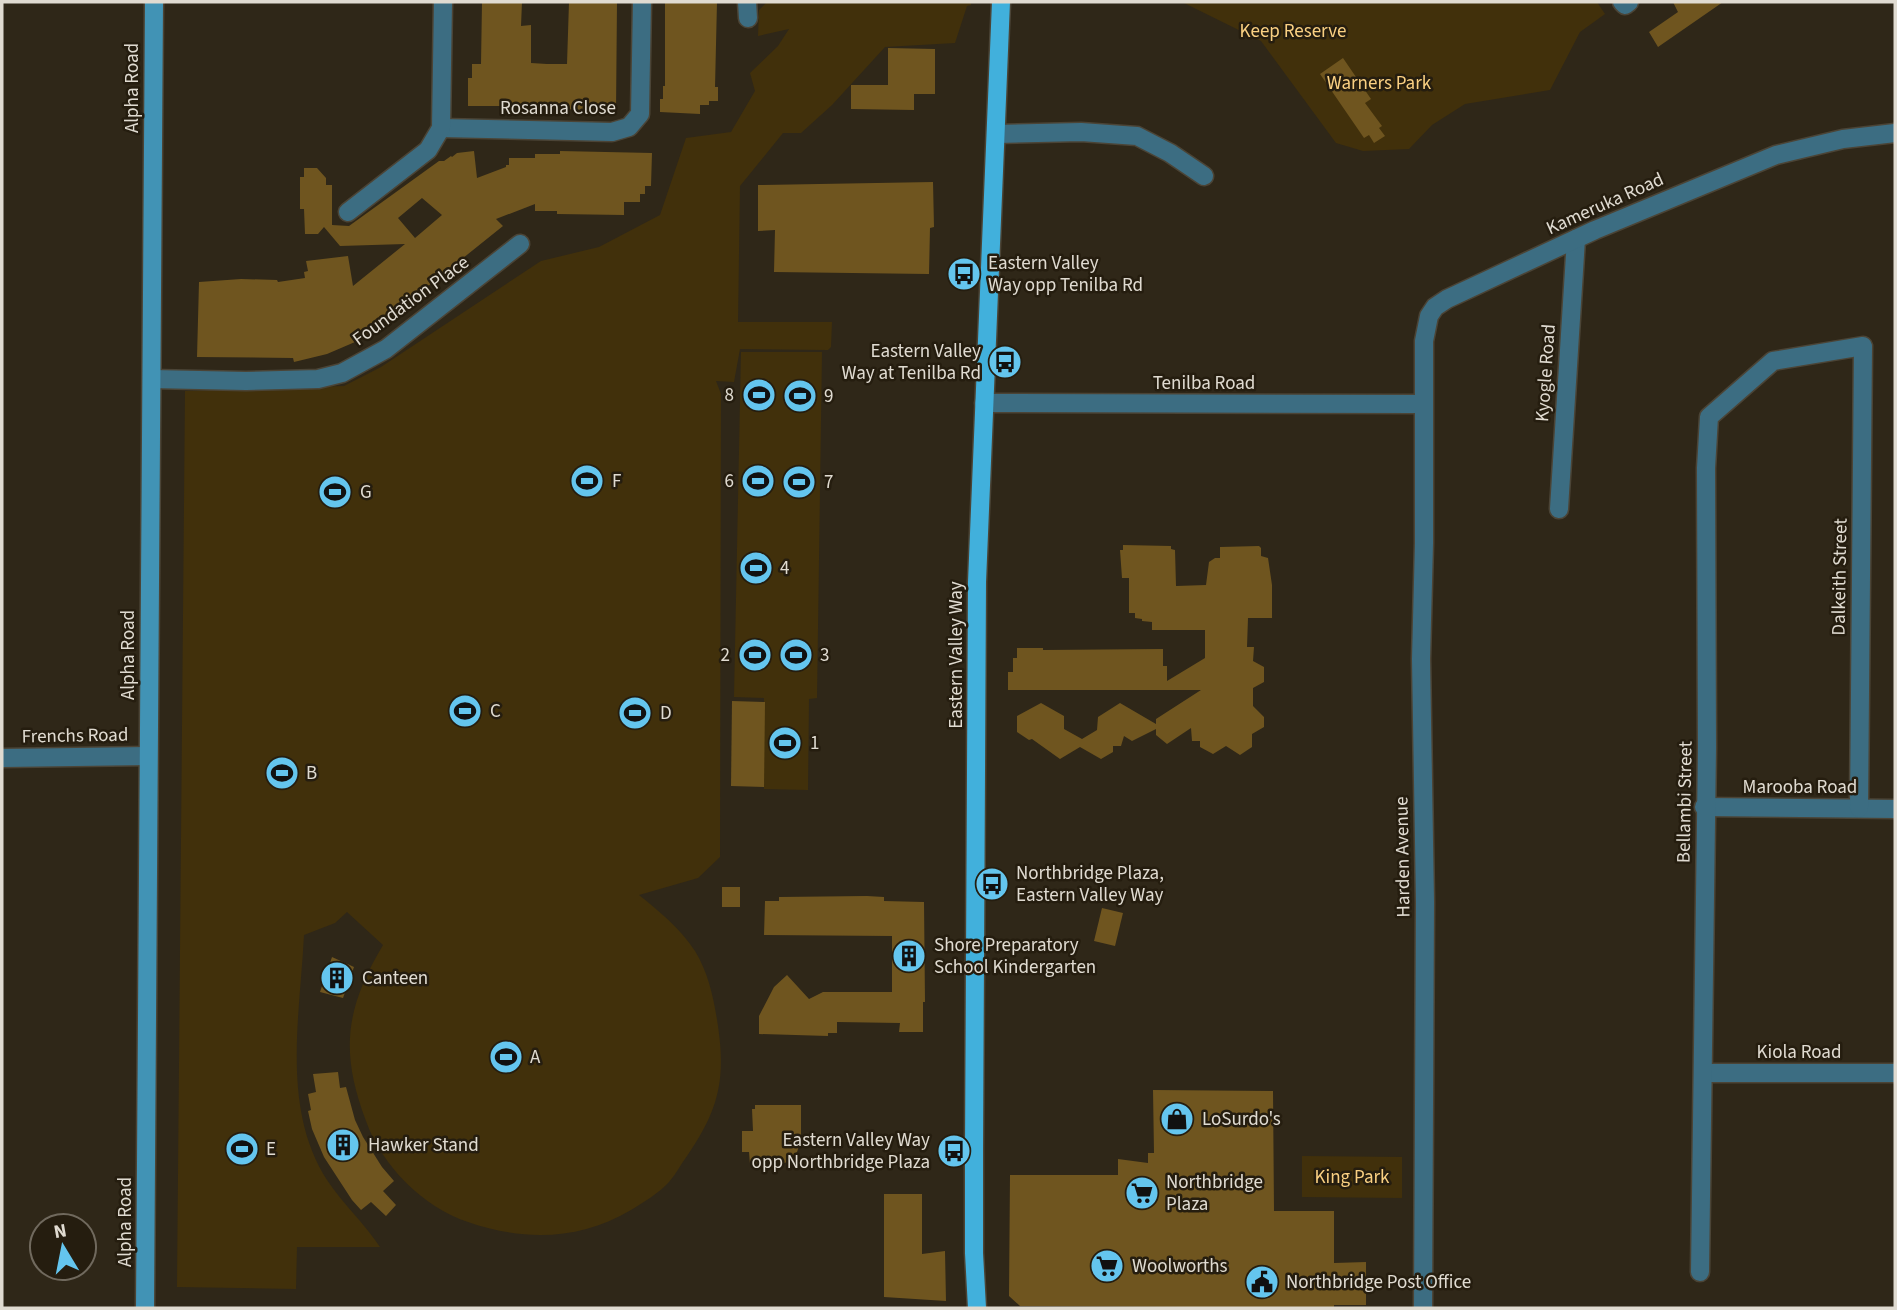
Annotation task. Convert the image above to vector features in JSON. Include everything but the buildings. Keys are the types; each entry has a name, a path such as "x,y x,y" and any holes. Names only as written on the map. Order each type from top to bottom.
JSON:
{"main road":[{"name":"Alpha Road","path":"145,1308 154,2"},
{"name":"Eastern Valley Way","path":"978,1308 974,1253 976,624 1001,2"}],"street":[{"path":"348,212 428,150 441,128 443,2"},
{"name":"Rosanna Close","path":"441,128 612,132 629,127 640,114 642,2"},
{"path":"1622,2 1625,5 1629,2"},
{"path":"996,134 1081,132 1137,136 1170,153 1204,176"},
{"name":"Kameruka Road","path":"1423,404 1425,331 1435,307 1474,285 1576,239 1776,155 1832,141 1895,133"},
{"name":"Kyogle Road","path":"1559,509 1576,239"},
{"name":"Foundation Place","path":"152,379 294,380 318,379 342,373 363,364 386,349 520,244"},
{"name":"Dalkeith Street","path":"1773,361 1863,346 1859,808"},
{"name":"Bellambi Street","path":"1700,1272 1704,1073 1704,807 1707,747 1706,468 1709,417 1773,361"},
{"name":"Tenilba Road","path":"984,403 1423,404"},
{"name":"Harden Avenue","path":"1423,404 1423,1308"},
{"name":"Frenchs Road","path":"2,758 148,756"},
{"name":"Marooba Road","path":"1704,807 1895,808"},
{"name":"Kiola Road","path":"1704,1073 1895,1073"}],"green space":[{"path":"767,2 971,2 971,5 967,6 955,43 885,47 832,105 801,133 783,133 740,186 738,322 832,322 831,347 828,350 740,349 734,382 716,381 721,394 720,857 698,878 639,895 683,935 704,969 715,1007 720,1046 720,1079 713,1110 698,1140 672,1179 651,1197 611,1220 571,1232 530,1235 489,1228 451,1215 420,1195 393,1169 373,1138 366,1121 352,1073 351,1031 361,990 383,945 347,912 335,923 304,935 297,1029 298,1092 303,1123 327,1180 380,1247 297,1247 296,1289 177,1287 185,391 344,386 381,367 541,261 599,247 660,215 686,138 731,132 755,91 750,73 778,46 789,29 758,36 759,10"},
{"name":"Warners Park","path":"1182,2 1597,2 1605,14 1580,32 1550,90 1465,104 1432,125 1409,149 1363,151 1336,143 1261,41"},
{"path":"741,352 822,352 817,698 809,699 808,790 764,789 764,698 734,697"},
{"name":"King Park","path":"1302,1156 1402,1157 1402,1198 1302,1197"}],"place":[{"name":"Eastern Valley Way opp Tenilba Rd","path":"964,274"},
{"name":"Eastern Valley Way at Tenilba Rd","path":"1005,362"},
{"name":"8","path":"759,395"},
{"name":"9","path":"800,396"},
{"name":"F","path":"587,481"},
{"name":"6","path":"758,481"},
{"name":"7","path":"799,482"},
{"name":"G","path":"335,492"},
{"name":"4","path":"756,568"},
{"name":"2","path":"755,655"},
{"name":"3","path":"796,655"},
{"name":"C","path":"465,711"},
{"name":"D","path":"635,713"},
{"name":"1","path":"785,743"},
{"name":"B","path":"282,773"},
{"name":"Northbridge Plaza, Eastern Valley Way","path":"992,884"},
{"name":"Shore Preparatory School Kindergarten","path":"909,956"},
{"name":"Canteen","path":"337,978"},
{"name":"A","path":"506,1057"},
{"name":"LoSurdo's","path":"1177,1119"},
{"name":"Hawker Stand","path":"343,1145"},
{"name":"E","path":"242,1149"},
{"name":"Eastern Valley Way opp Northbridge Plaza","path":"954,1151"},
{"name":"Northbridge Plaza","path":"1142,1193"},
{"name":"Woolworths","path":"1107,1266"},
{"name":"Northbridge Post Office","path":"1262,1282"}],"park label":[{"name":"Keep Reserve","path":"1293,31"}]}
